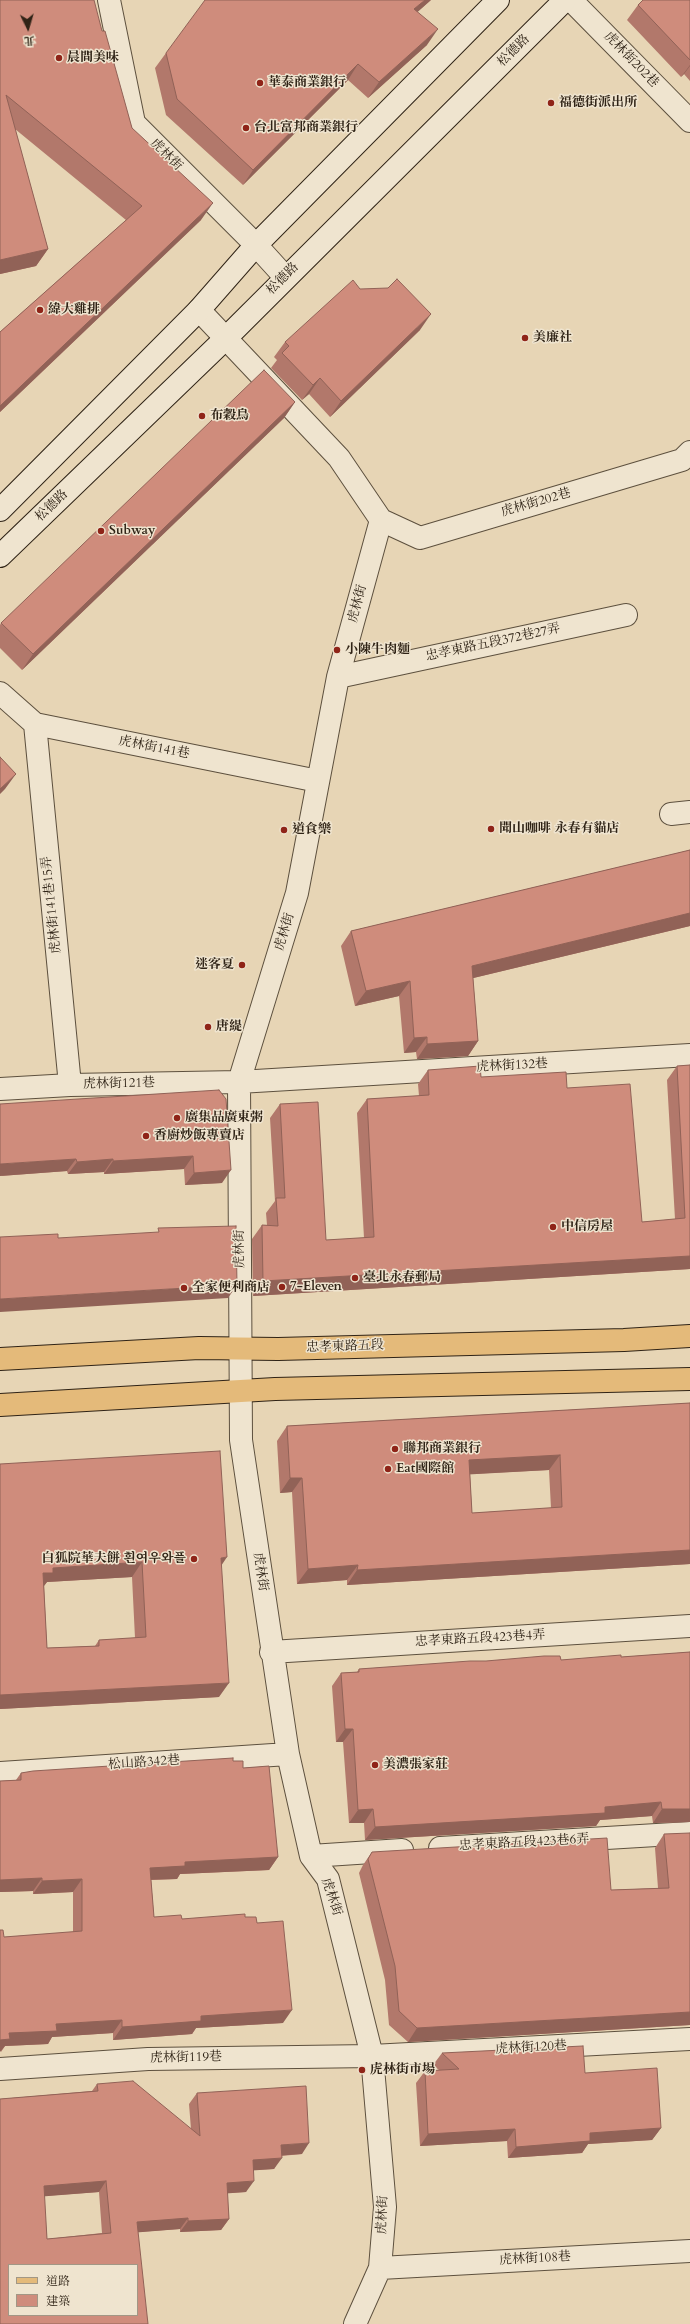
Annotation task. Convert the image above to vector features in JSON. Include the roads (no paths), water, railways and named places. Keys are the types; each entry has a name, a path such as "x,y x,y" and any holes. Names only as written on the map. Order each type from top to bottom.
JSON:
{"main road":[{"name":"忠孝東路五段","path":"0,1359 241,1347 278,1349 624,1340 690,1336"},
{"path":"0,1405 241,1392 690,1379"}],"street":[{"name":"虎林街","path":"109,0 134,124 256,245 285,277"},
{"path":"0,510 199,310 256,245 498,0"},
{"name":"松德路","path":"0,556 226,338 285,277 565,0"},
{"name":"虎林街202巷","path":"571,0 690,121"},
{"path":"199,310 339,458 381,520"},
{"name":"虎林街202巷","path":"381,520 420,538 682,460 690,452"},
{"name":"虎林街","path":"355,2324 380,2268 385,2207 372,2056 328,1879 311,1856 288,1754 271,1652 241,1440 239,1082 297,893 338,677 381,520"},
{"name":"忠孝東路五段372巷27弄","path":"338,677 626,616"},
{"path":"0,693 35,724"},
{"name":"虎林街141巷","path":"35,724 318,781"},
{"name":"虎林街141巷15弄","path":"35,724 70,1085"},
{"name":"虎林街132巷","path":"239,1082 690,1055"},
{"name":"虎林街121巷","path":"0,1088 70,1085 239,1082"},
{"name":"忠孝東路五段423巷4弄","path":"271,1652 690,1626"},
{"name":"松山路342巷","path":"0,1773 288,1754"},
{"name":"忠孝東路五段423巷6弄","path":"311,1856 690,1833"},
{"name":"虎林街120巷","path":"372,2056 690,2039"},
{"name":"虎林街119巷","path":"0,2069 148,2059 372,2056"},
{"name":"虎林街108巷","path":"380,2268 690,2251"}],"place":[{"name":"晨間美味","path":"59,58"},
{"name":"華泰商業銀行","path":"260,83"},
{"name":"福德街派出所","path":"551,103"},
{"name":"台北富邦商業銀行","path":"246,128"},
{"name":"緯大雞排","path":"40,310"},
{"name":"美廉社","path":"525,338"},
{"name":"布穀鳥","path":"202,416"},
{"name":"Subway","path":"101,531"},
{"name":"小陳牛肉麵","path":"337,650"},
{"name":"聞山咖啡 永春有貓店","path":"491,829"},
{"name":"道食樂","path":"284,830"},
{"name":"迷客夏","path":"242,965"},
{"name":"唐緹","path":"208,1027"},
{"name":"廣集品廣東粥","path":"177,1118"},
{"name":"香廚炒飯專賣店","path":"146,1136"},
{"name":"中信房屋","path":"553,1227"},
{"name":"臺北永春郵局","path":"355,1278"},
{"name":"7-Eleven","path":"282,1287"},
{"name":"全家便利商店","path":"184,1288"},
{"name":"聯邦商業銀行","path":"395,1449"},
{"name":"Eat國際館","path":"388,1469"},
{"name":"白狐院華夫餅 흰여우와플","path":"194,1559"},
{"name":"美濃張家莊","path":"375,1765"},
{"name":"虎林街市場","path":"362,2070"}]}
